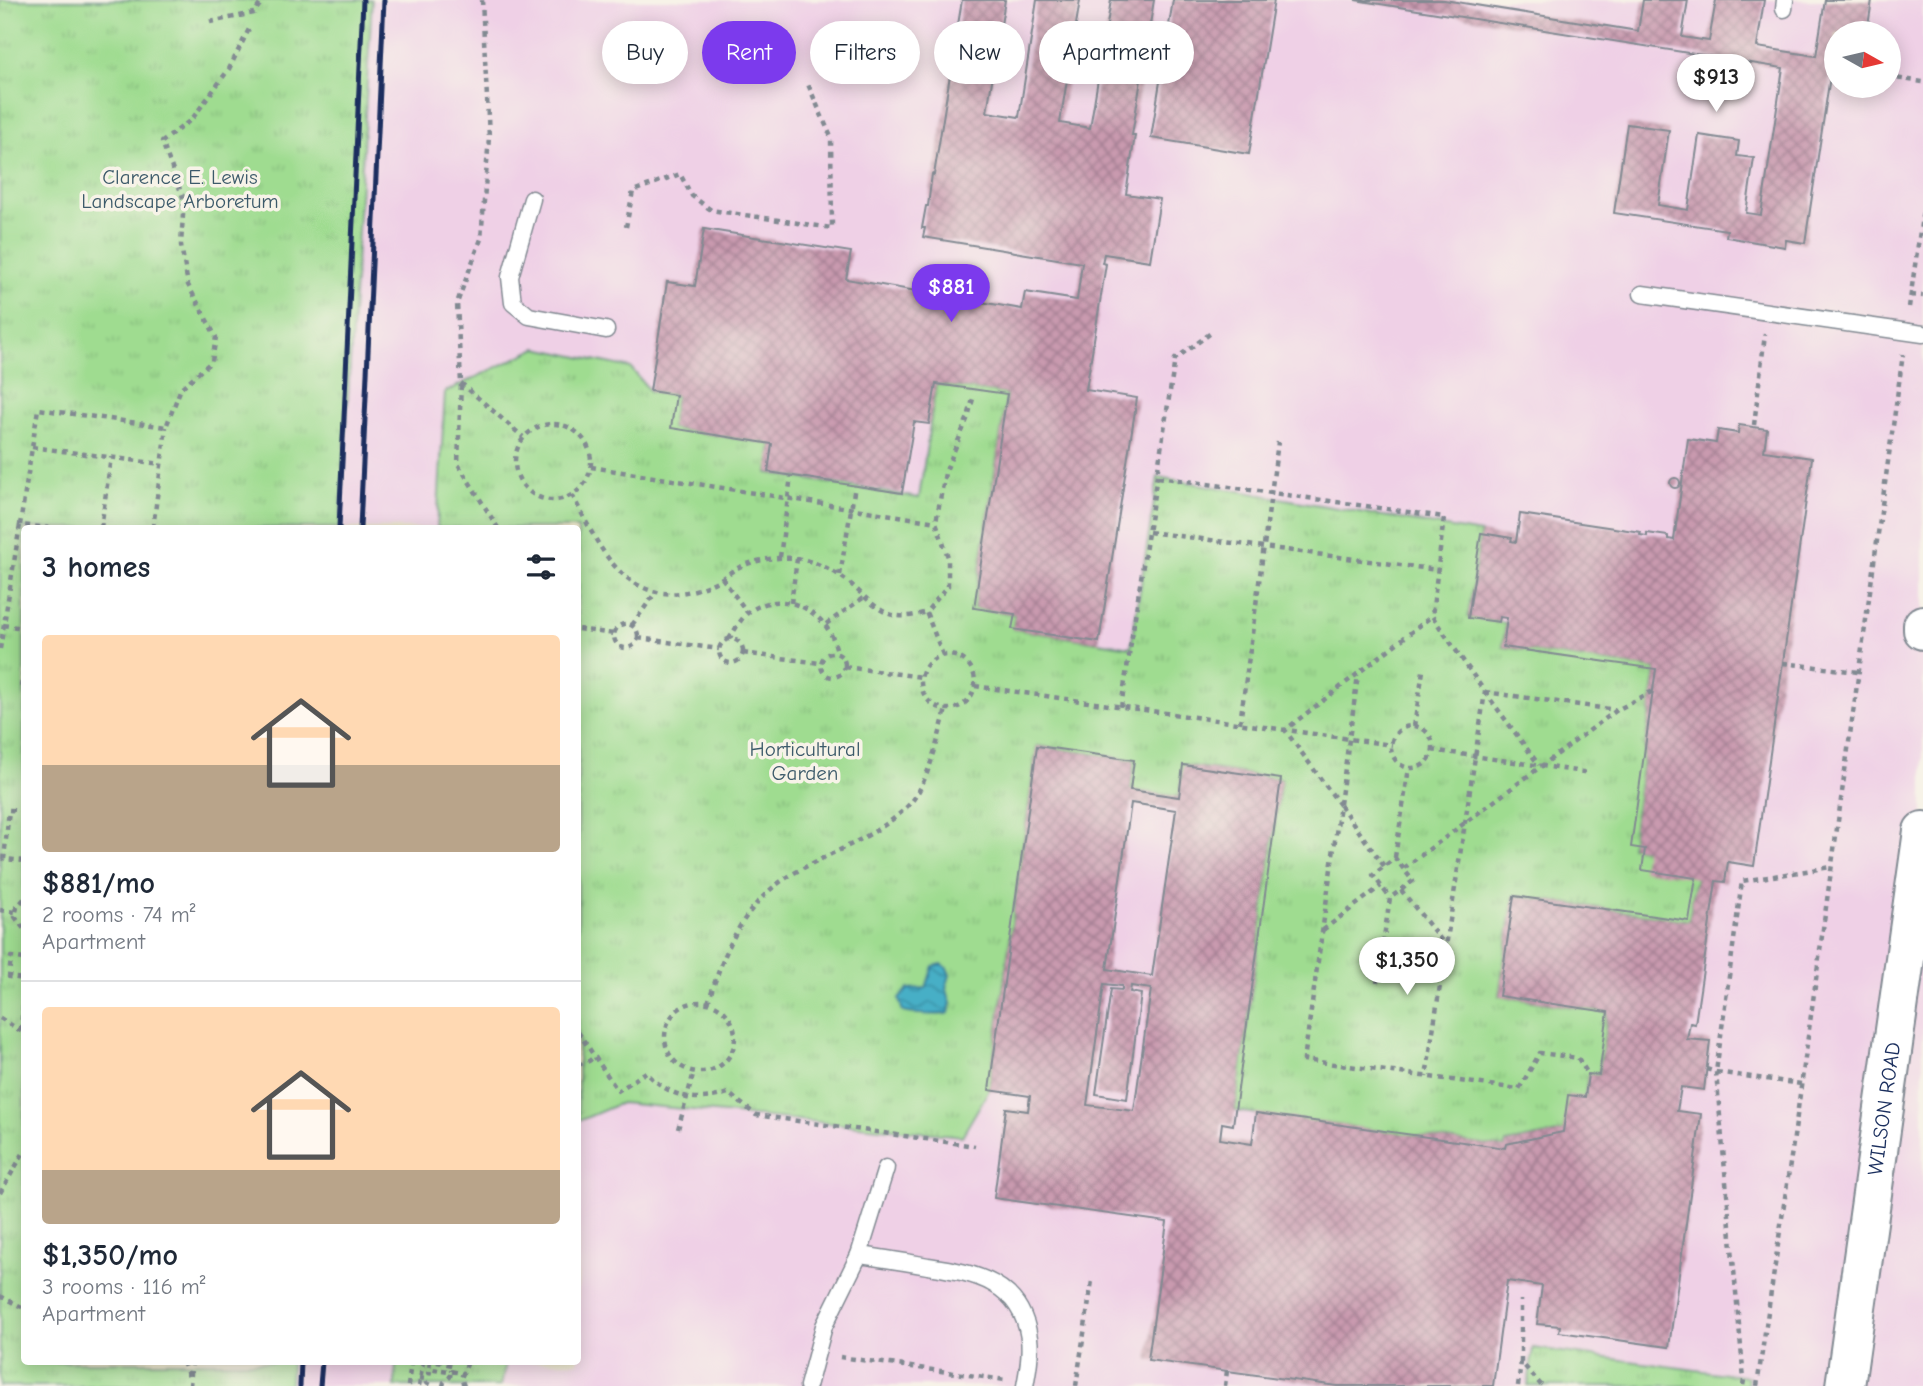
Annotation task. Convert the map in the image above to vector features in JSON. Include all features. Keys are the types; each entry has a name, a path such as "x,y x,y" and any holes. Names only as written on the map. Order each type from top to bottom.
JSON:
{"street":[{"name":"WILSON ROAD","path":"1845,1386 1923,831"}],"lane":[{"path":"532,199 510,277 513,303 530,316 606,330"},
{"path":"1642,294 1923,334"},
{"path":"808,1386 824,1326 859,1255 886,1168"},
{"path":"859,1255 962,1271 994,1283 1019,1307 1026,1322 1030,1355 1026,1385"}],"path":[{"path":"211,22 254,13 263,0"},
{"path":"482,0 489,137 481,239 457,303 461,383 458,464 496,525"},
{"path":"153,525 166,427 181,388 212,361 216,337 188,285 181,245 184,200 162,142 192,119 229,69 251,25"},
{"path":"1901,79 1923,82"},
{"path":"626,227 633,191 680,174 692,196 712,211 832,228 831,137 807,82"},
{"path":"1831,867 1742,881 1716,1072 1743,1383 1757,1383 1801,1084 1923,210"},
{"path":"1911,295 1923,296"},
{"path":"1121,707 1175,359 1211,333"},
{"path":"1754,425 1765,333"},
{"path":"461,383 523,437"},
{"path":"572,495 607,558 641,587 656,592 688,592 705,587 750,564 780,558 797,559 812,562 840,575 874,607 887,614 914,616 926,612 948,586 948,557 936,522 945,473 974,395"},
{"path":"0,649 38,409 166,427"},
{"path":"557,423 567,426 584,439 589,449 591,467 586,481 572,495 556,500 543,499 522,485 514,461 516,449 532,429 557,423"},
{"path":"1240,723 1278,442"},
{"path":"32,447 161,464"},
{"path":"101,525 111,457"},
{"path":"591,467 936,522"},
{"path":"780,558 791,476"},
{"path":"1157,477 1444,517 1432,616 1540,766"},
{"path":"840,575 855,486"},
{"path":"1149,532 1438,570"},
{"path":"791,603 797,559"},
{"path":"722,578 747,612"},
{"path":"632,625 656,592"},
{"path":"827,624 863,597"},
{"path":"729,639 741,643 743,653 738,660 730,663 721,657 719,649 747,612 761,606 791,603 804,607 827,624 845,667 841,674 832,677 824,674 820,663"},
{"path":"926,612 943,656"},
{"path":"1285,730 1432,616"},
{"path":"622,624 632,625 637,629 638,638 634,645 625,648 617,645 614,634 616,628 622,624"},
{"path":"3,625 21,628"},
{"path":"581,629 614,634"},
{"path":"638,638 719,649"},
{"path":"743,653 820,663"},
{"path":"820,663 827,654 837,653"},
{"path":"943,656 955,656 965,661 973,672 975,686 972,695 964,704 946,709 928,699 923,692 922,677 928,663 943,656"},
{"path":"1783,663 1858,672"},
{"path":"845,667 922,677"},
{"path":"1415,726 1423,671"},
{"path":"1358,675 1304,1060 1519,1088 1539,1053 1578,1058 1588,1073"},
{"path":"975,686 1392,745"},
{"path":"1404,868 1617,710 1653,691"},
{"path":"1485,692 1617,710"},
{"path":"1426,1077 1485,692"},
{"path":"708,1003 718,969 736,930 757,901 785,878 889,822 914,799 933,755 946,709"},
{"path":"1408,725 1415,726 1423,727 1434,740 1431,760 1419,769 1401,767 1391,752 1393,735 1408,725"},
{"path":"1285,730 1384,866"},
{"path":"1432,750 1590,773"},
{"path":"1390,898 1373,875 1395,858 1409,768"},
{"path":"21,811 9,810 4,859 21,861"},
{"path":"1377,983 1390,898 1413,881 1395,858"},
{"path":"1322,930 1381,886"},
{"path":"1401,890 1446,947"},
{"path":"21,901 15,912 17,922 21,926"},
{"path":"0,910 15,912"},
{"path":"21,959 11,957 9,977 21,979"},
{"path":"692,1003 708,1003 717,1006 729,1017 734,1029 734,1045 729,1057 718,1068 694,1072 682,1068 673,1059 666,1048 665,1033 671,1017 680,1008 692,1003"},
{"path":"0,1017 21,1030"},
{"path":"581,1037 618,1091 646,1072 668,1091 686,1098 713,1098 728,1093 756,1115 975,1146"},
{"path":"581,1064 594,1057"},
{"path":"1706,1069 1801,1084"},
{"path":"678,1129 694,1072"},
{"path":"0,1193 21,1157"},
{"path":"1076,1386 1092,1281"},
{"path":"0,1296 21,1306"},
{"path":"1518,1386 1521,1362 1521,1300"},
{"path":"817,1354 1026,1385"},
{"path":"1521,1362 1542,1386"},
{"path":"184,1365 190,1383"},
{"path":"190,1383 192,1365"},
{"path":"411,1365 408,1384 426,1379 426,1384 433,1386"},
{"path":"429,1365 428,1373 435,1374 436,1365"},
{"path":"443,1386 450,1377 452,1365"},
{"path":"464,1386 461,1378 467,1365"},
{"path":"442,1370 463,1373"},
{"path":"1225,1386 1227,1371"}],"shaded area":[{"path":"0,0 1923,0 1923,1386 0,1386"}],"green space":[{"name":"Clarence E. Lewis Landscape Arboretum","path":"0,0 372,0 340,525 21,525 21,1365 291,1365 290,1386 0,1386"},
{"name":"Horticultural Garden","path":"537,348 631,368 650,391 676,395 671,428 772,444 768,473 919,498 936,384 1007,394 974,608 1015,614 1013,629 1131,647 1158,477 1481,533 1468,617 1506,623 1503,647 1656,669 1631,847 1645,849 1696,878 1689,921 1514,896 1499,996 1608,1012 1599,1075 1588,1074 1585,1097 1563,1132 1506,1143 1505,1148 1235,1111 1281,779 1184,765 1179,797 1130,790 1134,760 1037,746 989,1090 962,1136 621,1103 581,1120 581,525 437,525 445,392"},
{"path":"1533,1348 1748,1377 1747,1386 1528,1386"},
{"path":"396,1365 505,1365 501,1386 395,1386"}],"water":[{"path":"942,964 950,975 946,988 951,1002 949,1013 903,1012 899,999 908,989 926,988 933,966"}],"building":[{"path":"962,0 1005,0 1002,21 959,21"},
{"path":"1037,0 1080,0 1077,21 1039,21 1039,84 1066,84 1060,123 1090,128 1097,84 1140,84 1126,194 1160,199 1150,261 1104,254 1102,263 1106,264 1086,390 1137,398 1099,642 1012,629 1015,614 974,608 1007,394 936,384 929,424 914,422 902,493 768,472 772,444 671,428 676,395 650,391 667,282 695,286 704,229 851,252 846,279 1022,309 1025,292 1077,300 1082,263 923,237 925,228 922,228 932,174 934,175 949,84 992,84 987,112 1019,117"},
{"path":"1111,0 1154,0 1151,21 1108,21"},
{"path":"1173,0 1274,0 1249,154 1151,138 1160,84 1194,84 1194,21 1170,21"},
{"path":"1355,0 1444,0 1638,31 1643,0 1688,0 1682,37 1709,41 1716,0 1764,0 1757,47 1816,56 1825,0 1872,0 1869,21 1824,21 1824,98 1827,98 1805,243 1786,240 1785,247 1726,237 1727,230 1614,213 1627,124 1669,130 1658,205 1688,210 1699,135 1739,141 1737,156 1754,158 1746,213 1761,215 1783,68"},
{"path":"1739,425 1767,429 1764,451 1812,458 1754,866 1728,862 1725,882 1716,881 1695,1024 1690,1023 1687,1039 1710,1041 1704,1090 1681,1087 1677,1111 1701,1114 1669,1347 1559,1332 1560,1326 1537,1324 1542,1286 1507,1281 1493,1386 1337,1386 1148,1360 1167,1222 994,1198 1006,1108 1028,1111 1030,1096 989,1090 1037,746 1134,760 1130,790 1179,797 1183,765 1281,779 1233,1125 1222,1123 1220,1139 1252,1144 1256,1113 1505,1148 1506,1144 1563,1132 1568,1095 1585,1097 1588,1074 1599,1075 1608,1012 1499,996 1514,896 1689,921 1696,878 1642,870 1645,849 1631,847 1656,669 1503,647 1507,618 1500,617 1499,622 1468,618 1481,533 1512,538 1511,541 1516,542 1520,514 1641,532 1640,535 1647,536 1647,533 1668,536 1668,539 1674,540 1688,439 1716,443 1718,430 1738,433","holes":["1131,803 1176,810 1152,976 1107,969","1104,984 1122,986 1122,990 1111,989 1096,1094 1127,1099 1141,994 1130,992 1131,986 1151,989 1134,1111 1087,1105"]},
{"path":"1675,478 1679,479 1679,487 1675,488 1671,487 1670,483 1671,479"}],"railway":[{"path":"339,525 363,0"},
{"path":"360,525 384,0"},
{"path":"300,1386 301,1365"},
{"path":"320,1386 322,1365"}]}
